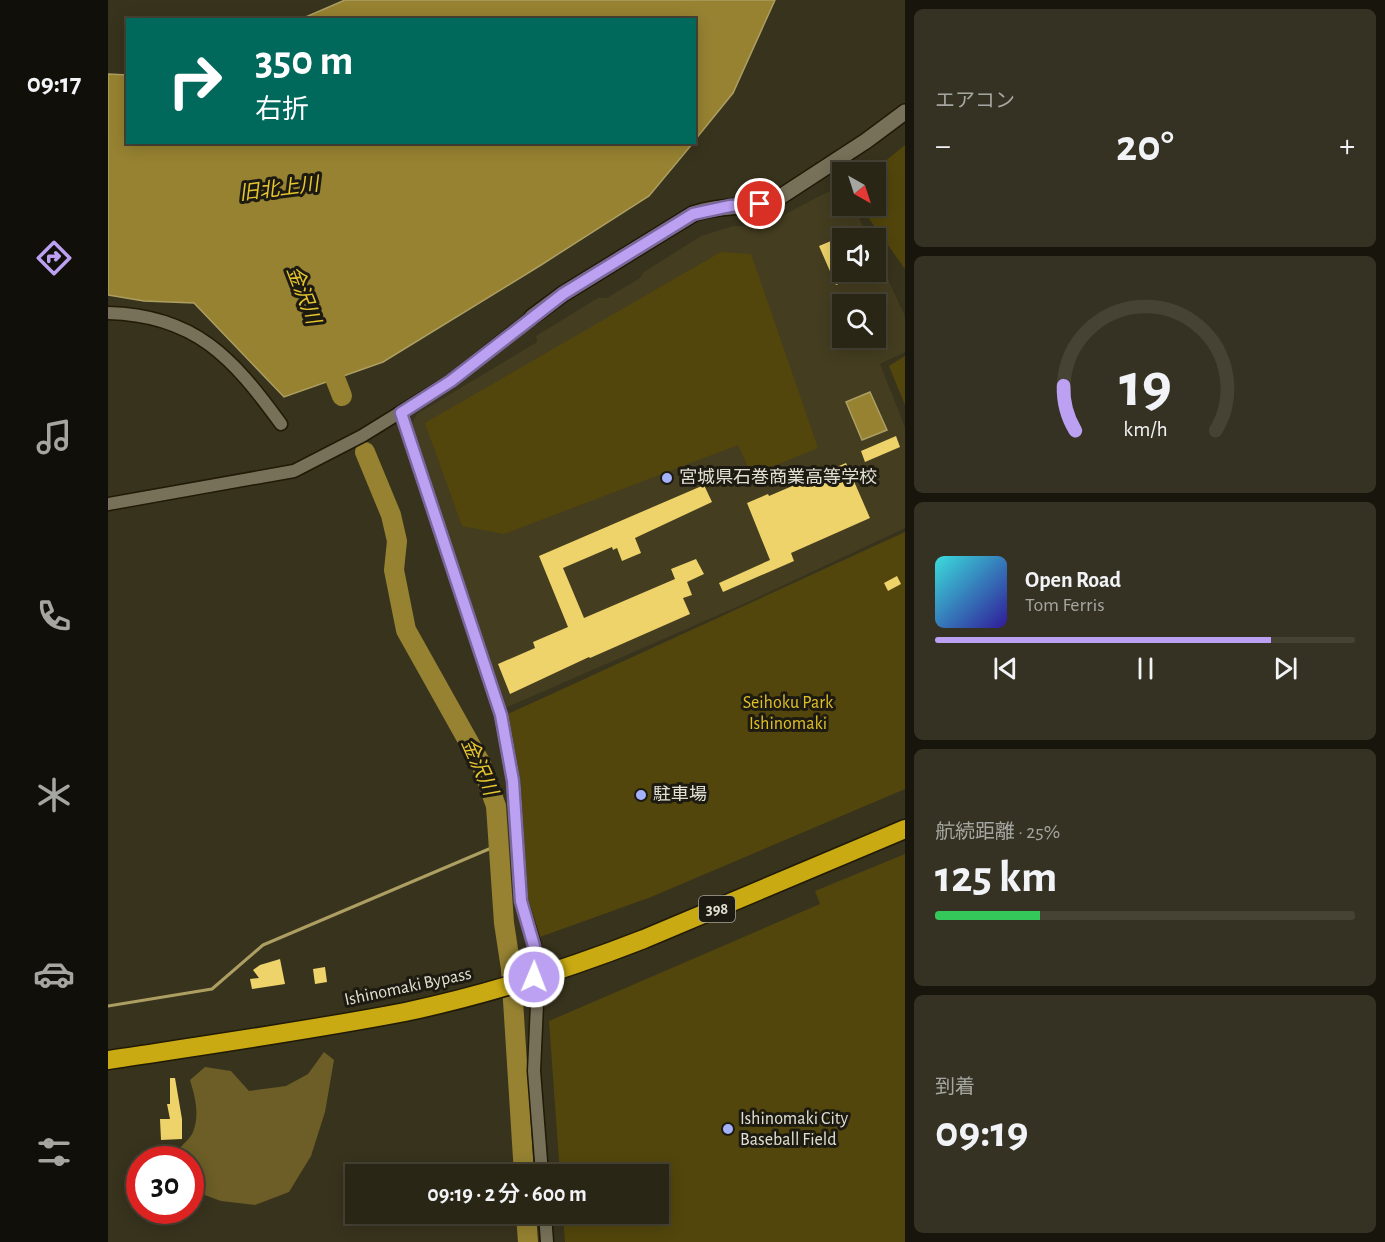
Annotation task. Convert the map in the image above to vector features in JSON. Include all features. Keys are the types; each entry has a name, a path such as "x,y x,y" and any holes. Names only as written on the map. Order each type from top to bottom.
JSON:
{"highway":[{"name":"Ishinomaki Bypass","path":"108,1060 406,1011 532,982 644,939 905,829"}],"street":[{"path":"108,504 294,471 362,436 451,381 563,294 693,214 711,208 760,204 777,199 866,141 905,112"},
{"path":"108,313 157,319 183,328 213,346 231,361 251,383 281,423"},
{"path":"401,413 501,715 513,781 521,901 534,946 532,982 537,1004 534,1071 541,1164"},
{"path":"545,1224 547,1242"}],"shaded area":[{"name":"宮城県石巻商業高等学校","path":"832,190 832,216 858,216 864,228 832,228 832,282 886,282 886,275 905,316 905,352 880,364 905,427 905,528 746,603 503,709 412,423 417,414 537,342 536,336 598,298 607,298 640,278 644,272 701,236 733,226 752,226 774,220"},
{"path":"324,1052 334,1060 325,1112 311,1156 289,1192 255,1205 221,1201 204,1195 204,1146 182,1146 191,1136 196,1119 194,1093 190,1080 205,1067 231,1071 249,1091 286,1086 308,1074"}],"green space":[{"path":"905,145 905,269 886,242 886,228 876,228 867,216 886,216 884,162"},
{"path":"721,252 751,254 818,448 752,475 738,445 504,534 462,526 425,423"},
{"path":"905,356 905,405 889,366"},
{"name":"Seihoku Park Ishinomaki","path":"905,532 905,789 651,897 540,937 528,902 508,714"},
{"path":"905,854 905,1242 565,1242 564,1224 669,1224 669,1164 559,1164 549,1021 820,904 815,891"}],"water":[{"path":"345,0 775,0 733,93 696,139 696,18 303,18"},
{"name":"旧北上川","path":"108,74 126,75 126,144 692,144 649,196 541,265 383,362 284,397 194,303 144,301 108,295"},
{"path":"870,392 887,430 862,440 846,402"}],"building":[{"path":"832,241 832,276 819,246"},
{"path":"896,436 900,447 865,462 861,451"},
{"path":"846,463 870,518 791,553 794,561 723,592 719,583 770,560 747,503"},
{"path":"704,485 712,502 635,538 641,553 622,561 617,548 613,550 612,547 563,568 584,618 675,579 671,569 696,559 704,574 687,582 692,595 683,598 690,614 510,694 498,664 535,648 533,642 568,627 539,556"},
{"path":"897,576 901,584 888,591 884,583"},
{"path":"280,959 285,984 252,989 250,979 259,978 253,970 260,965"},
{"path":"325,967 327,982 315,984 313,969"},
{"path":"170,1078 175,1078 182,1119 182,1139 161,1140 160,1119 170,1119 167,1104 170,1104"}],"waterway":[{"name":"金沢川","path":"326,355 342,396"},
{"name":"金沢川","path":"365,452 391,515 397,541 394,570 406,630 481,764 496,806 504,923 511,969 523,1164"},
{"path":"108,1006 212,989 263,945 498,847"},
{"name":"金沢川","path":"527,1224 528,1242"}],"place":[{"name":"宮城県石巻商業高等学校","path":"667,478"},
{"name":"駐車場","path":"641,795"},
{"name":"Ishinomaki City Baseball Field","path":"728,1129"}],"route":[{"path":"534,977 534,946 521,901 513,781 501,715 401,413 451,381 563,294 693,214 703,210 760,204"}]}
